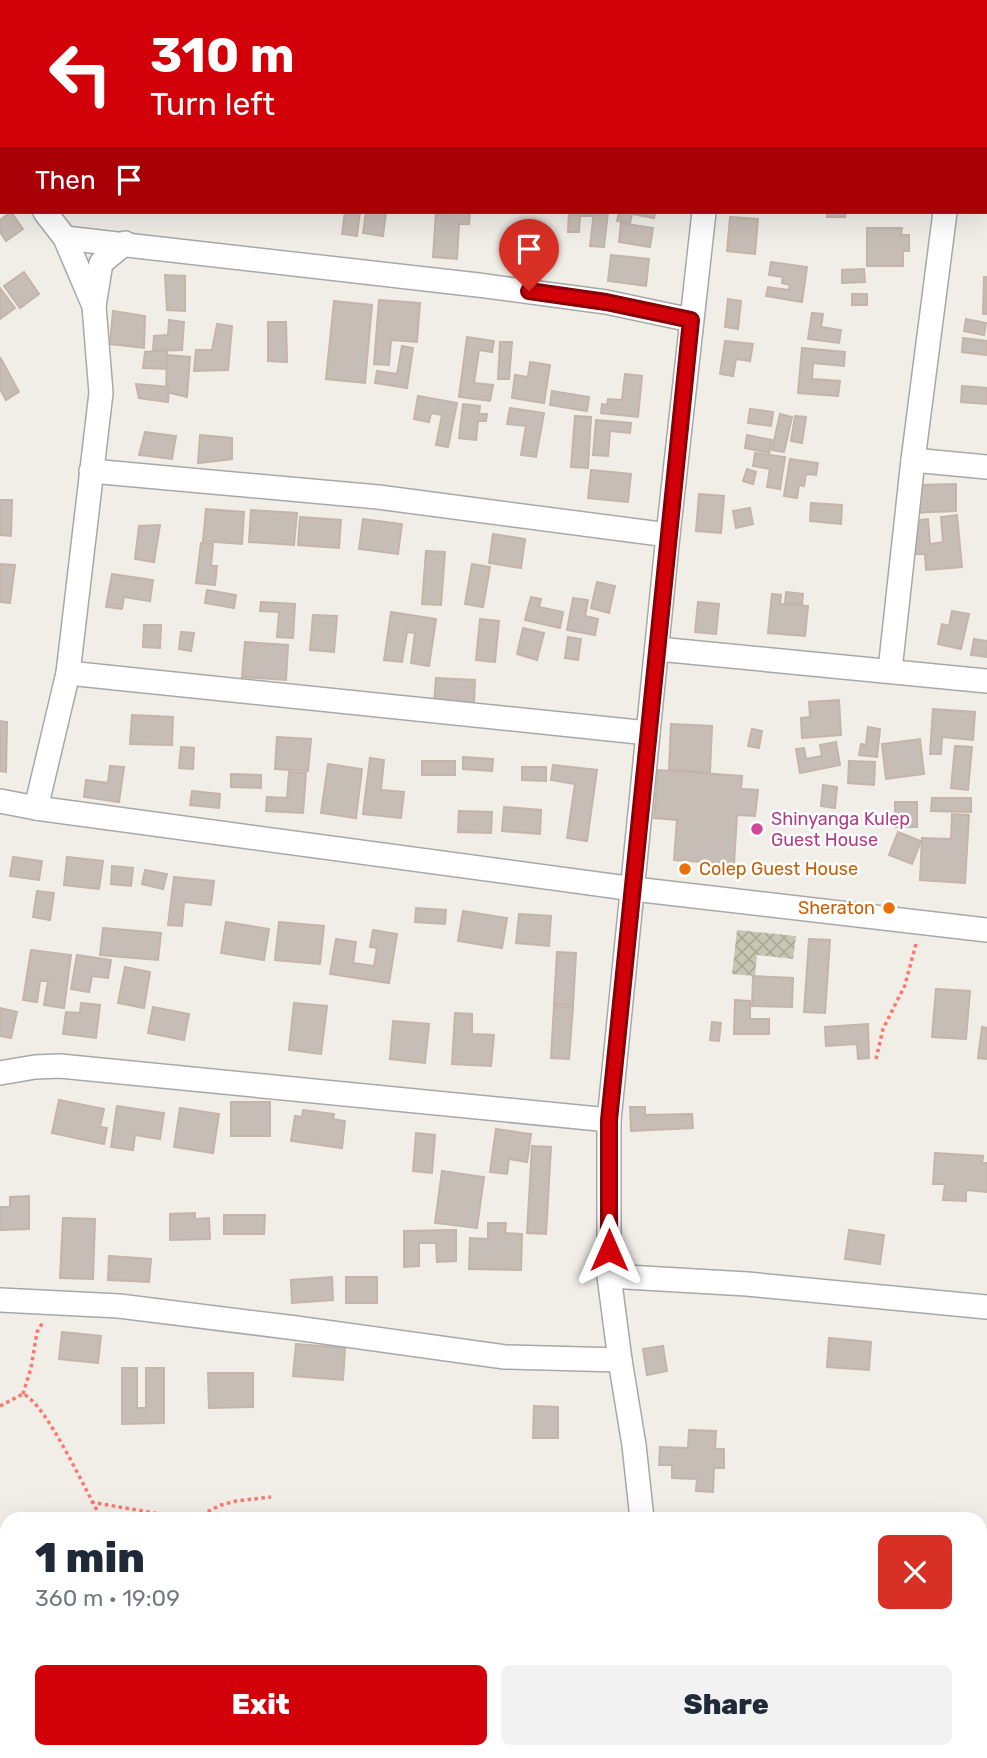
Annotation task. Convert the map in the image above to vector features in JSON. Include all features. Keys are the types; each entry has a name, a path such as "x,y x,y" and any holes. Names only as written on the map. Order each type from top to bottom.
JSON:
{"street":[{"path":"47,214 65,238 94,306"},
{"path":"641,1512 609,1276 609,1120 668,535 704,214"},
{"path":"890,670 913,460 945,214"},
{"path":"65,238 606,302 691,320"},
{"path":"36,808 68,673 101,393 94,306 102,263 125,243"},
{"path":"913,460 987,467"},
{"path":"91,471 378,497 668,535"},
{"path":"658,649 987,681"},
{"path":"68,673 648,733"},
{"path":"0,801 634,889 987,930"},
{"path":"0,1073 60,1066 609,1120"},
{"path":"609,1276 747,1284 987,1307"},
{"path":"0,1300 119,1306 505,1357 620,1360"}],"path":[{"path":"876,1059 883,1030 905,985 921,921"},
{"path":"0,1406 23,1394 37,1332 55,1302"},
{"path":"23,1394 32,1400 49,1424 97,1512"},
{"path":"207,1512 226,1503 271,1497"},
{"path":"91,1502 148,1512"}],"shaded area":[{"path":"737,930 796,936 793,959 757,955 755,976 732,974"}],"building":[{"path":"12,214 23,229 6,241 0,232 0,220"},
{"path":"345,214 360,214 357,236 342,234"},
{"path":"366,214 386,214 383,236 363,233"},
{"path":"436,214 470,214 469,224 459,224 457,259 433,257"},
{"path":"569,214 592,214 580,216 579,232 568,232"},
{"path":"594,214 608,214 604,247 590,246"},
{"path":"619,214 632,214 630,223 617,221"},
{"path":"632,214 655,214 654,218"},
{"path":"827,214 846,214 845,217 827,217"},
{"path":"730,217 758,219 755,254 727,251"},
{"path":"621,223 653,228 650,247 619,242"},
{"path":"867,228 902,228 901,235 909,235 909,251 903,251 903,266 867,266"},
{"path":"611,255 649,259 646,286 608,281"},
{"path":"771,262 807,267 802,302 766,296 768,287 789,290 790,285 782,283 783,277 769,275"},
{"path":"864,269 865,282 842,283 842,270"},
{"path":"24,272 39,294 20,308 4,286"},
{"path":"165,275 185,276 185,311 167,310"},
{"path":"984,277 987,277 987,314 983,314"},
{"path":"0,288 15,308 0,319"},
{"path":"852,294 867,294 867,305 852,305"},
{"path":"728,299 741,301 738,329 725,327"},
{"path":"379,300 420,303 417,342 391,340 389,365 374,364"},
{"path":"334,301 372,305 365,383 326,379"},
{"path":"113,311 145,316 144,348 110,344"},
{"path":"812,313 823,314 821,327 841,330 839,343 808,339"},
{"path":"966,319 986,323 984,335 964,331"},
{"path":"169,320 184,322 182,350 153,351 154,336 168,335"},
{"path":"268,322 286,322 287,362 268,361"},
{"path":"217,324 232,326 228,370 194,371 196,350 212,350"},
{"path":"467,337 494,341 492,352 479,350 474,383 493,385 490,401 459,397"},
{"path":"963,338 987,341 987,355 962,352"},
{"path":"725,341 753,344 750,361 736,359 733,376 720,374"},
{"path":"500,342 512,342 509,379 498,379"},
{"path":"402,346 413,348 407,388 375,383 377,371 397,374"},
{"path":"802,348 845,352 844,366 813,363 812,379 840,381 838,396 798,393"},
{"path":"167,350 167,369 143,368 145,352"},
{"path":"167,355 190,357 187,397 166,392"},
{"path":"0,357 19,392 6,400 0,389"},
{"path":"530,362 550,365 544,403 512,398 515,375 528,377"},
{"path":"625,374 642,376 638,417 601,413 602,404 607,405 608,399 622,400"},
{"path":"136,384 169,387 168,402 139,398"},
{"path":"962,386 987,388 987,404 961,402"},
{"path":"552,391 589,397 587,411 550,405"},
{"path":"418,396 457,403 448,447 436,445 442,415 431,413 429,422 414,419"},
{"path":"463,404 480,406 479,414 487,414 486,421 478,421 476,440 459,438"},
{"path":"510,408 544,413 536,457 521,455 526,426 507,424"},
{"path":"750,409 773,412 771,426 748,423"},
{"path":"780,414 792,417 784,452 772,450"},
{"path":"575,416 591,417 588,468 571,467"},
{"path":"795,416 806,417 802,443 791,441"},
{"path":"596,420 631,423 630,433 610,431 608,456 593,455"},
{"path":"145,432 176,436 172,459 139,455"},
{"path":"200,435 232,438 232,459 198,463"},
{"path":"747,435 772,440 769,453 745,448"},
{"path":"755,453 785,457 780,489 767,487 770,469 753,466"},
{"path":"790,459 818,463 816,475 806,474 804,486 799,485 797,498 784,496"},
{"path":"747,469 756,472 753,484 743,481"},
{"path":"591,470 631,474 628,502 588,498"},
{"path":"956,484 956,511 911,513 919,485"},
{"path":"699,494 724,496 721,533 696,531"},
{"path":"0,500 12,500 11,536 0,535"},
{"path":"811,503 842,505 841,524 810,521"},
{"path":"750,508 753,524 736,528 733,511"},
{"path":"206,509 244,512 242,544 203,541"},
{"path":"251,510 297,513 294,545 249,542"},
{"path":"957,515 962,567 926,570 925,554 915,554 912,521 928,519 930,544 943,542 941,517"},
{"path":"300,517 341,520 339,548 298,545"},
{"path":"363,519 402,524 398,554 359,549"},
{"path":"160,525 154,562 135,559 139,526"},
{"path":"493,534 525,539 521,568 489,563"},
{"path":"201,543 213,544 211,566 217,566 215,585 196,583"},
{"path":"426,551 445,552 441,605 422,604"},
{"path":"0,564 15,565 10,603 0,602"},
{"path":"472,564 490,567 483,607 465,604"},
{"path":"112,574 153,580 150,601 124,597 122,609 106,607"},
{"path":"597,582 615,586 609,613 591,608"},
{"path":"207,590 236,595 234,608 205,603"},
{"path":"786,592 803,594 802,604 785,603"},
{"path":"772,594 781,595 780,604 808,606 805,636 768,633"},
{"path":"531,597 541,599 539,607 563,612 560,628 525,620"},
{"path":"573,598 588,600 585,616 598,619 595,635 567,630"},
{"path":"261,602 295,604 293,638 277,637 279,612 260,611"},
{"path":"698,602 719,604 716,634 695,632"},
{"path":"952,611 969,614 961,649 938,644 942,624 949,626"},
{"path":"391,612 436,619 429,666 411,663 415,633 407,632 402,662 384,660"},
{"path":"313,615 337,616 334,652 310,650"},
{"path":"480,619 499,621 495,662 476,660"},
{"path":"144,625 161,625 160,648 143,647"},
{"path":"523,628 544,633 537,660 517,654"},
{"path":"181,632 194,633 191,651 179,649"},
{"path":"568,637 581,639 578,660 565,658"},
{"path":"974,639 987,641 987,657 971,655"},
{"path":"245,642 288,645 286,680 242,677"},
{"path":"436,678 475,680 474,705 434,703"},
{"path":"839,700 841,735 802,738 801,718 810,717 809,702"},
{"path":"933,709 975,712 973,740 942,737 941,754 930,754"},
{"path":"132,715 173,717 172,745 130,744"},
{"path":"0,721 7,722 6,772 0,771"},
{"path":"671,724 712,726 710,772 669,770"},
{"path":"868,727 880,729 877,757 859,755 861,744 866,745"},
{"path":"752,729 762,731 759,748 748,746"},
{"path":"277,737 311,739 308,771 275,769"},
{"path":"920,739 924,774 886,779 882,744"},
{"path":"836,742 840,765 800,773 796,749 804,748 806,759 822,756 820,745"},
{"path":"955,746 972,747 968,790 951,788"},
{"path":"181,747 194,748 193,769 179,768"},
{"path":"463,757 493,759 492,771 463,769"},
{"path":"370,758 384,760 381,790 404,792 401,818 363,814"},
{"path":"422,761 455,761 455,775 422,775"},
{"path":"849,761 875,762 874,785 848,783"},
{"path":"328,764 362,769 356,818 321,813"},
{"path":"553,765 597,770 587,841 567,838 575,784 551,780"},
{"path":"110,766 124,767 119,802 84,797 86,780 108,783"},
{"path":"522,767 546,767 546,781 522,780"},
{"path":"658,770 742,776 741,789 758,790 755,816 737,815 734,864 674,860 677,820 654,818"},
{"path":"289,772 306,773 303,813 266,811 267,797 287,798"},
{"path":"231,774 261,775 261,788 231,787"},
{"path":"823,785 837,787 835,808 821,806"},
{"path":"192,791 220,794 219,808 190,805"},
{"path":"932,798 971,798 971,812 931,811"},
{"path":"895,802 917,802 917,827 895,827"},
{"path":"504,807 541,810 540,834 502,831"},
{"path":"459,811 492,812 491,833 458,832"},
{"path":"952,814 969,815 965,883 920,880 922,838 951,839"},
{"path":"898,832 921,841 912,864 889,855"},
{"path":"13,857 42,861 39,880 10,876"},
{"path":"67,857 103,861 99,889 64,885"},
{"path":"112,866 133,868 131,886 111,884"},
{"path":"145,870 167,874 163,889 142,884"},
{"path":"174,877 214,881 211,905 184,902 182,926 168,925"},
{"path":"37,891 54,893 50,920 33,917"},
{"path":"416,908 446,910 445,924 415,922"},
{"path":"463,911 507,918 502,948 458,941"},
{"path":"519,914 551,916 549,946 516,943"},
{"path":"226,922 269,929 264,960 221,953"},
{"path":"279,922 324,926 320,964 275,960"},
{"path":"103,928 161,933 158,960 100,955"},
{"path":"373,930 397,934 389,983 330,974 336,939 356,942 353,963 374,966 377,948 370,947"},
{"path":"809,939 830,940 825,1013 804,1012"},
{"path":"31,950 71,955 64,1008 44,1005 48,981 40,981 37,1002 23,1000"},
{"path":"557,952 576,953 573,1005 554,1004"},
{"path":"77,955 111,960 108,978 92,976 89,992 71,989"},
{"path":"125,967 150,972 144,1008 118,1003"},
{"path":"753,976 793,978 792,1007 752,1006"},
{"path":"936,989 970,991 966,1039 932,1037"},
{"path":"735,1000 750,1001 750,1019 769,1019 769,1034 734,1034"},
{"path":"81,1003 100,1005 96,1038 63,1034 66,1012 80,1013"},
{"path":"294,1003 327,1006 321,1054 289,1050"},
{"path":"554,1006 573,1007 569,1059 551,1058"},
{"path":"153,1007 189,1014 184,1040 148,1033"},
{"path":"0,1008 17,1012 11,1038 0,1036"},
{"path":"455,1013 472,1014 472,1034 494,1035 491,1066 452,1064"},
{"path":"393,1021 429,1024 425,1063 390,1059"},
{"path":"712,1022 721,1023 719,1041 710,1040"},
{"path":"868,1024 869,1058 858,1059 857,1044 826,1046 825,1027"},
{"path":"982,1027 987,1028 987,1059 978,1058"},
{"path":"59,1100 104,1109 100,1127 107,1128 104,1144 52,1133"},
{"path":"231,1102 270,1102 270,1136 231,1136"},
{"path":"117,1106 164,1113 160,1139 135,1135 133,1150 111,1147"},
{"path":"630,1107 645,1107 645,1115 692,1114 693,1128 631,1131"},
{"path":"180,1108 219,1114 213,1153 174,1147"},
{"path":"303,1110 334,1114 333,1119 345,1121 342,1148 291,1141 295,1116 302,1117"},
{"path":"496,1129 531,1134 527,1162 509,1159 507,1174 490,1172"},
{"path":"416,1133 435,1135 432,1173 413,1171"},
{"path":"532,1146 551,1147 546,1234 527,1233"},
{"path":"935,1153 983,1156 982,1163 987,1163 987,1192 966,1190 966,1201 943,1200 945,1184 933,1184"},
{"path":"442,1171 484,1177 477,1228 435,1223"},
{"path":"29,1196 29,1229 0,1230 0,1207 10,1207 10,1197"},
{"path":"195,1213 195,1219 209,1218 210,1239 170,1240 170,1214"},
{"path":"224,1215 265,1215 264,1234 224,1234"},
{"path":"63,1218 95,1219 93,1279 60,1278"},
{"path":"488,1223 506,1223 505,1233 522,1234 521,1270 469,1269 470,1238 488,1239"},
{"path":"456,1230 456,1261 437,1262 436,1243 419,1243 419,1266 404,1267 404,1231"},
{"path":"849,1230 884,1235 880,1264 845,1259"},
{"path":"109,1256 151,1259 149,1282 108,1280"},
{"path":"332,1277 333,1300 292,1303 291,1280"},
{"path":"346,1277 377,1277 377,1303 346,1303"},
{"path":"62,1332 101,1336 98,1363 59,1359"},
{"path":"829,1338 871,1342 869,1370 827,1367"},
{"path":"296,1344 345,1348 343,1380 293,1376"},
{"path":"663,1346 667,1371 647,1375 643,1349"},
{"path":"122,1368 137,1368 137,1408 146,1408 146,1368 164,1368 164,1423 122,1424"},
{"path":"208,1373 253,1373 253,1407 209,1408"},
{"path":"534,1406 558,1407 558,1438 533,1438"},
{"path":"689,1430 716,1431 715,1449 724,1449 724,1468 714,1468 713,1492 696,1491 697,1479 672,1478 672,1465 659,1465 660,1447 688,1448"}],"place":[{"name":"Shinyanga Kulep Guest House","path":"757,829"},
{"name":"Colep Guest House","path":"685,869"},
{"name":"Sheraton","path":"889,908"}],"route":[{"path":"529,291 606,302 691,320 609,1120 609,1250"}]}
